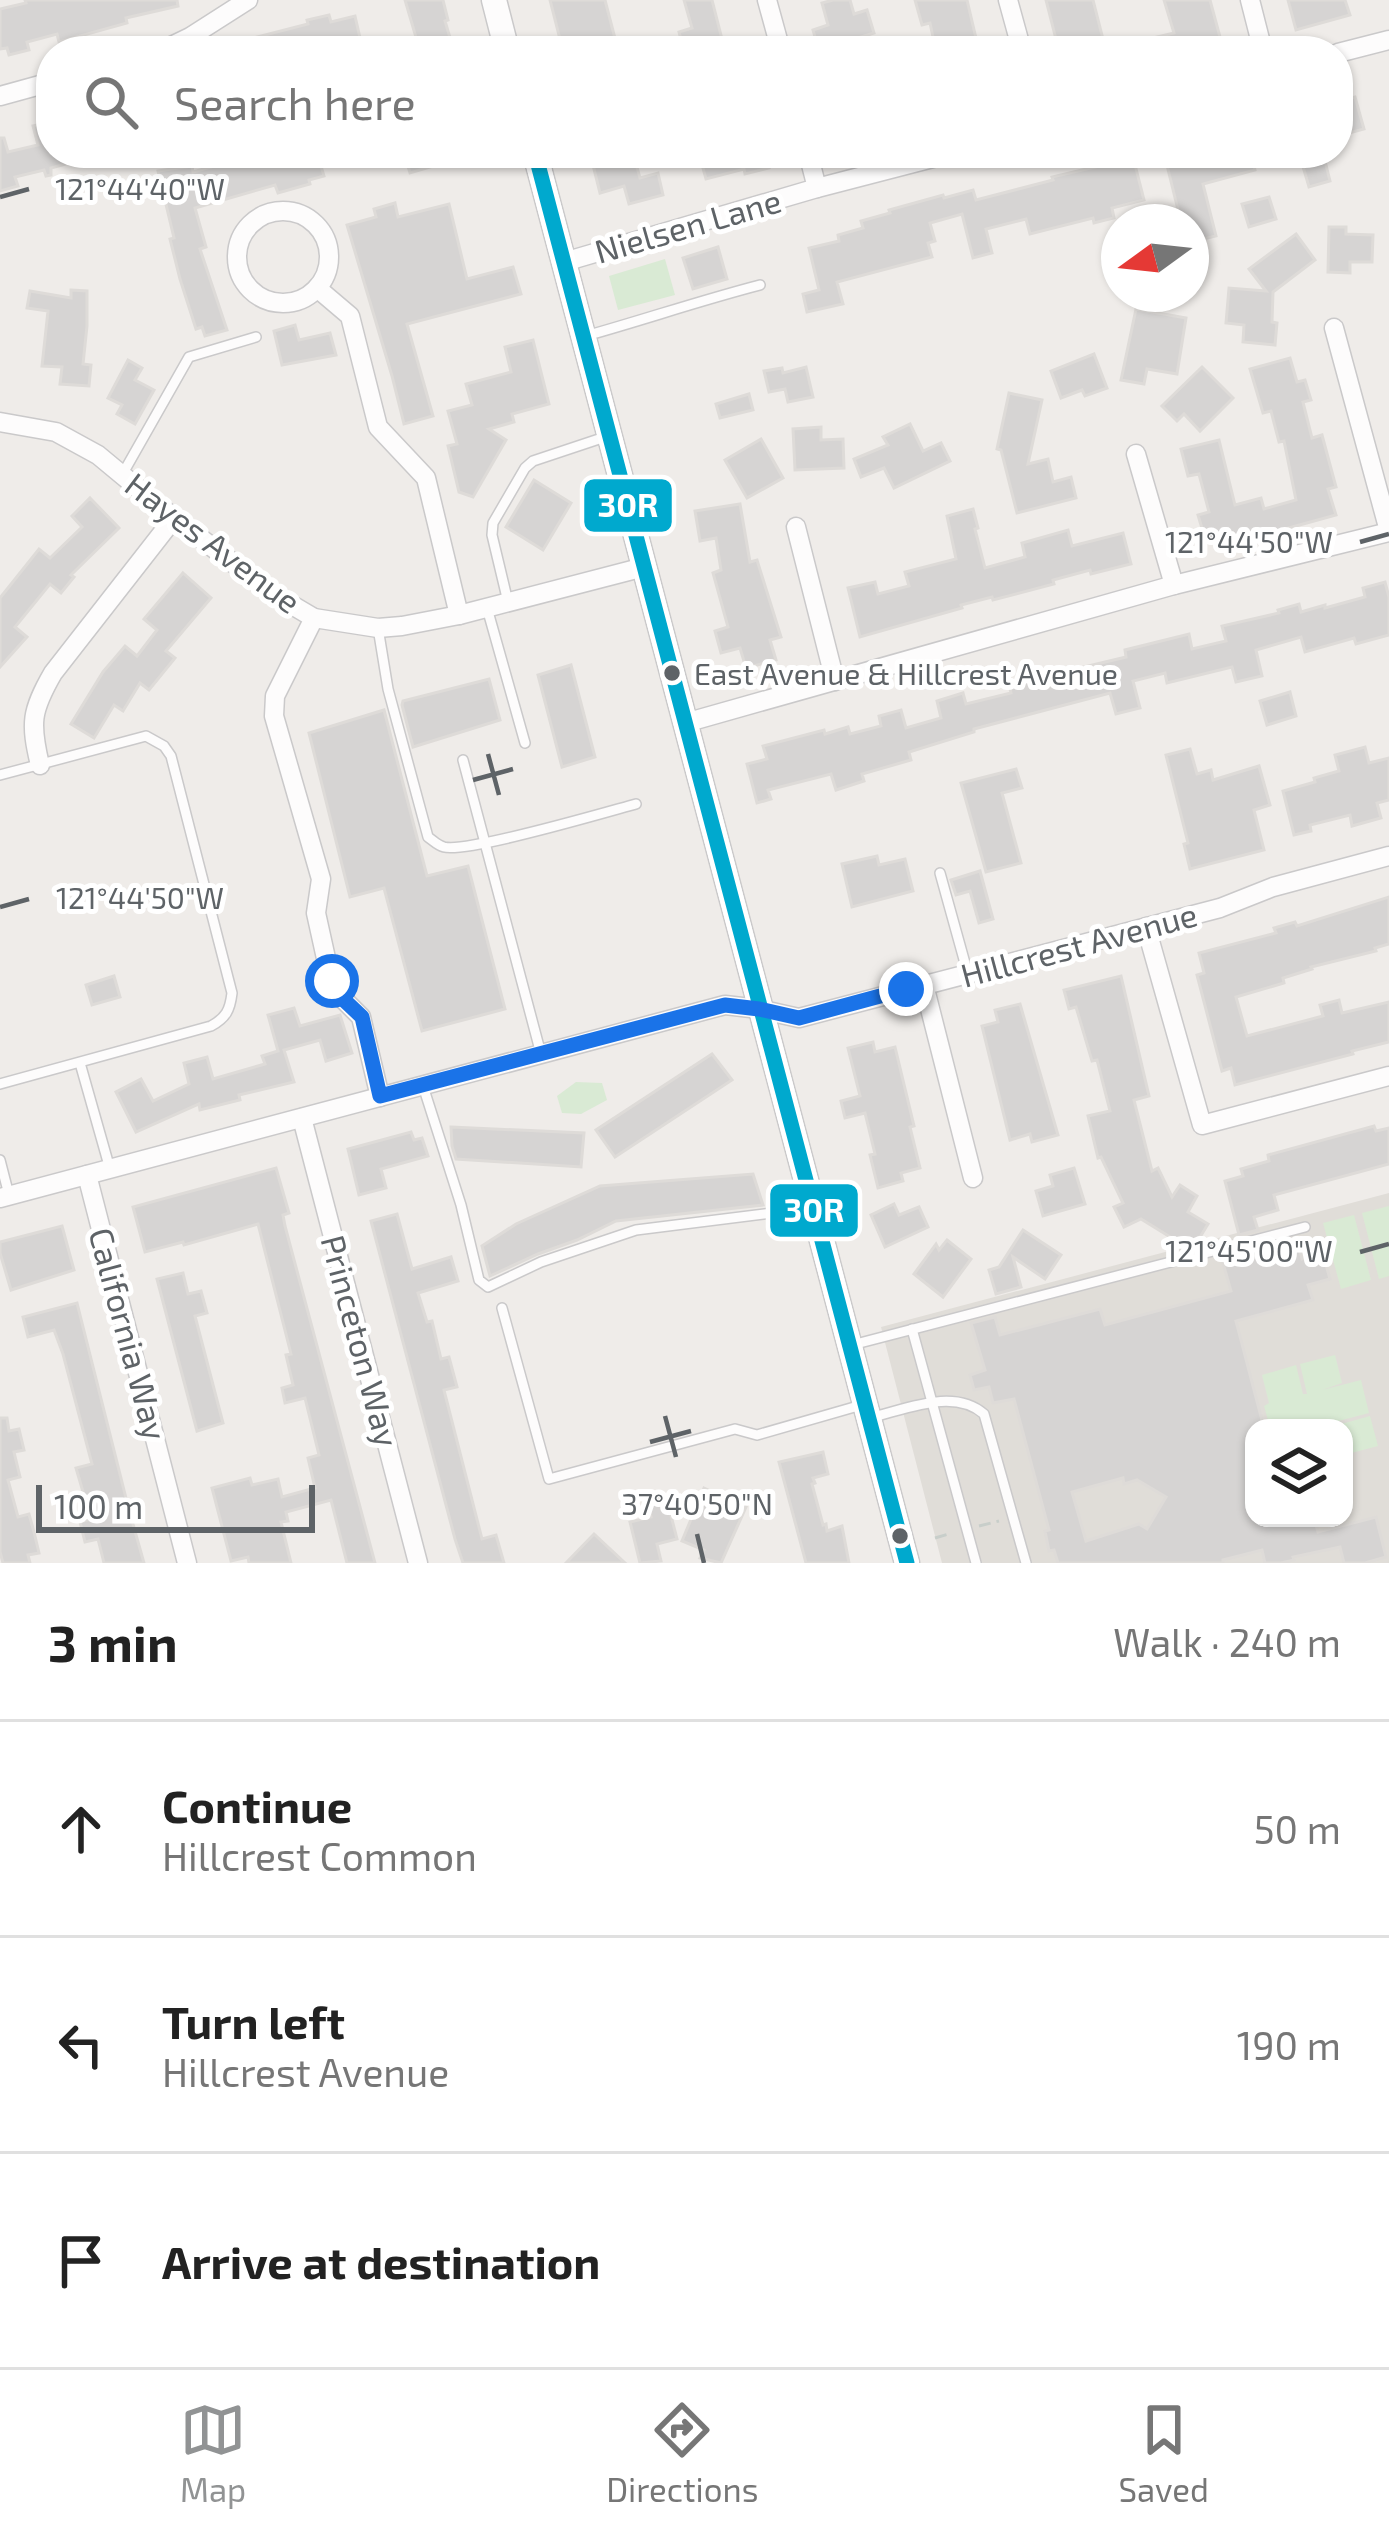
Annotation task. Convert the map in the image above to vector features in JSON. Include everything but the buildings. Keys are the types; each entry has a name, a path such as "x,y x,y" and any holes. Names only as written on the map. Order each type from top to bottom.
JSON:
{"main road":[{"path":"494,0 503,36"},
{"path":"539,168 907,1563"}],"street":[{"path":"767,0 777,36"},
{"path":"1008,0 1018,36"},
{"path":"1250,0 1259,36"},
{"path":"185,36 237,3"},
{"path":"1353,49 1389,40"},
{"path":"0,96 36,86"},
{"path":"812,168 817,188"},
{"name":"Nielsen Lane","path":"564,262 894,168"},
{"path":"272,212 301,215 313,223 322,234 328,262 317,288 290,303 259,297 240,273 237,258 247,228 272,212"},
{"path":"317,288 350,316 378,427 425,478 459,615"},
{"path":"685,724 1174,585 1389,532 1334,328"},
{"name":"Hayes Avenue","path":"0,422 56,432 98,455 275,595 314,618 378,628 459,615 644,567"},
{"path":"1136,454 1174,585"},
{"path":"40,765 34,725 37,701 53,673 174,518"},
{"path":"796,527 835,682"},
{"path":"314,618 275,696 274,716 321,879 316,913 332,981 362,1017 380,1096"},
{"name":"Hillcrest Avenue","path":"5,1197 725,1005 799,1018 1220,908 1273,887 1389,856"},
{"path":"1147,927 1202,1125 1389,1076"},
{"path":"924,986 974,1178"},
{"name":"Princeton Way","path":"302,1118 418,1563"},
{"name":"California Way","path":"87,1175 188,1563"}],"lane":[{"path":"583,337 760,285"},
{"path":"122,475 189,357 256,337"},
{"path":"508,602 493,524 525,468 533,461 610,435"},
{"path":"488,608 525,743"},
{"path":"378,628 388,688 428,837 440,846 485,842 636,804"},
{"path":"0,775 121,740 146,736 164,746 171,756 232,993 224,1019 211,1026 0,1084"},
{"path":"463,760 541,1054"},
{"path":"940,873 968,974"},
{"path":"80,1063 110,1168"},
{"path":"423,1085 461,1204 479,1280 488,1287 541,1262 636,1230 780,1212 811,1203"},
{"path":"0,1160 5,1197"},
{"path":"849,1346 1305,1227"},
{"path":"502,1308 549,1479 735,1429 758,1435 866,1411 958,1400 985,1414 1025,1563"},
{"path":"912,1330 976,1563"}],"path":[{"path":"935,1538 1014,1517"}],"shaded area":[{"path":"1389,1193 1389,1563 942,1563 881,1327"}],"green space":[{"path":"665,259 675,295 618,310 609,276"},
{"path":"576,1082 602,1083 607,1100 581,1114 562,1113 557,1096"},
{"path":"1389,1206 1389,1276 1379,1279 1362,1213"},
{"path":"1354,1215 1371,1280 1341,1289 1323,1223"},
{"path":"1335,1355 1342,1383 1322,1390 1361,1380 1369,1413 1346,1419 1268,1419 1262,1375 1296,1365 1303,1394 1307,1394 1300,1364"},
{"path":"1370,1416 1378,1446 1353,1453 1353,1421"}],"transit line":[{"name":"30R","path":"539,168 907,1563"}],"place":[{"name":"East Avenue & Hillcrest Avenue","path":"672,673"}],"route":[{"path":"332,981 362,1017 380,1096 725,1005 799,1018 906,989"}]}
